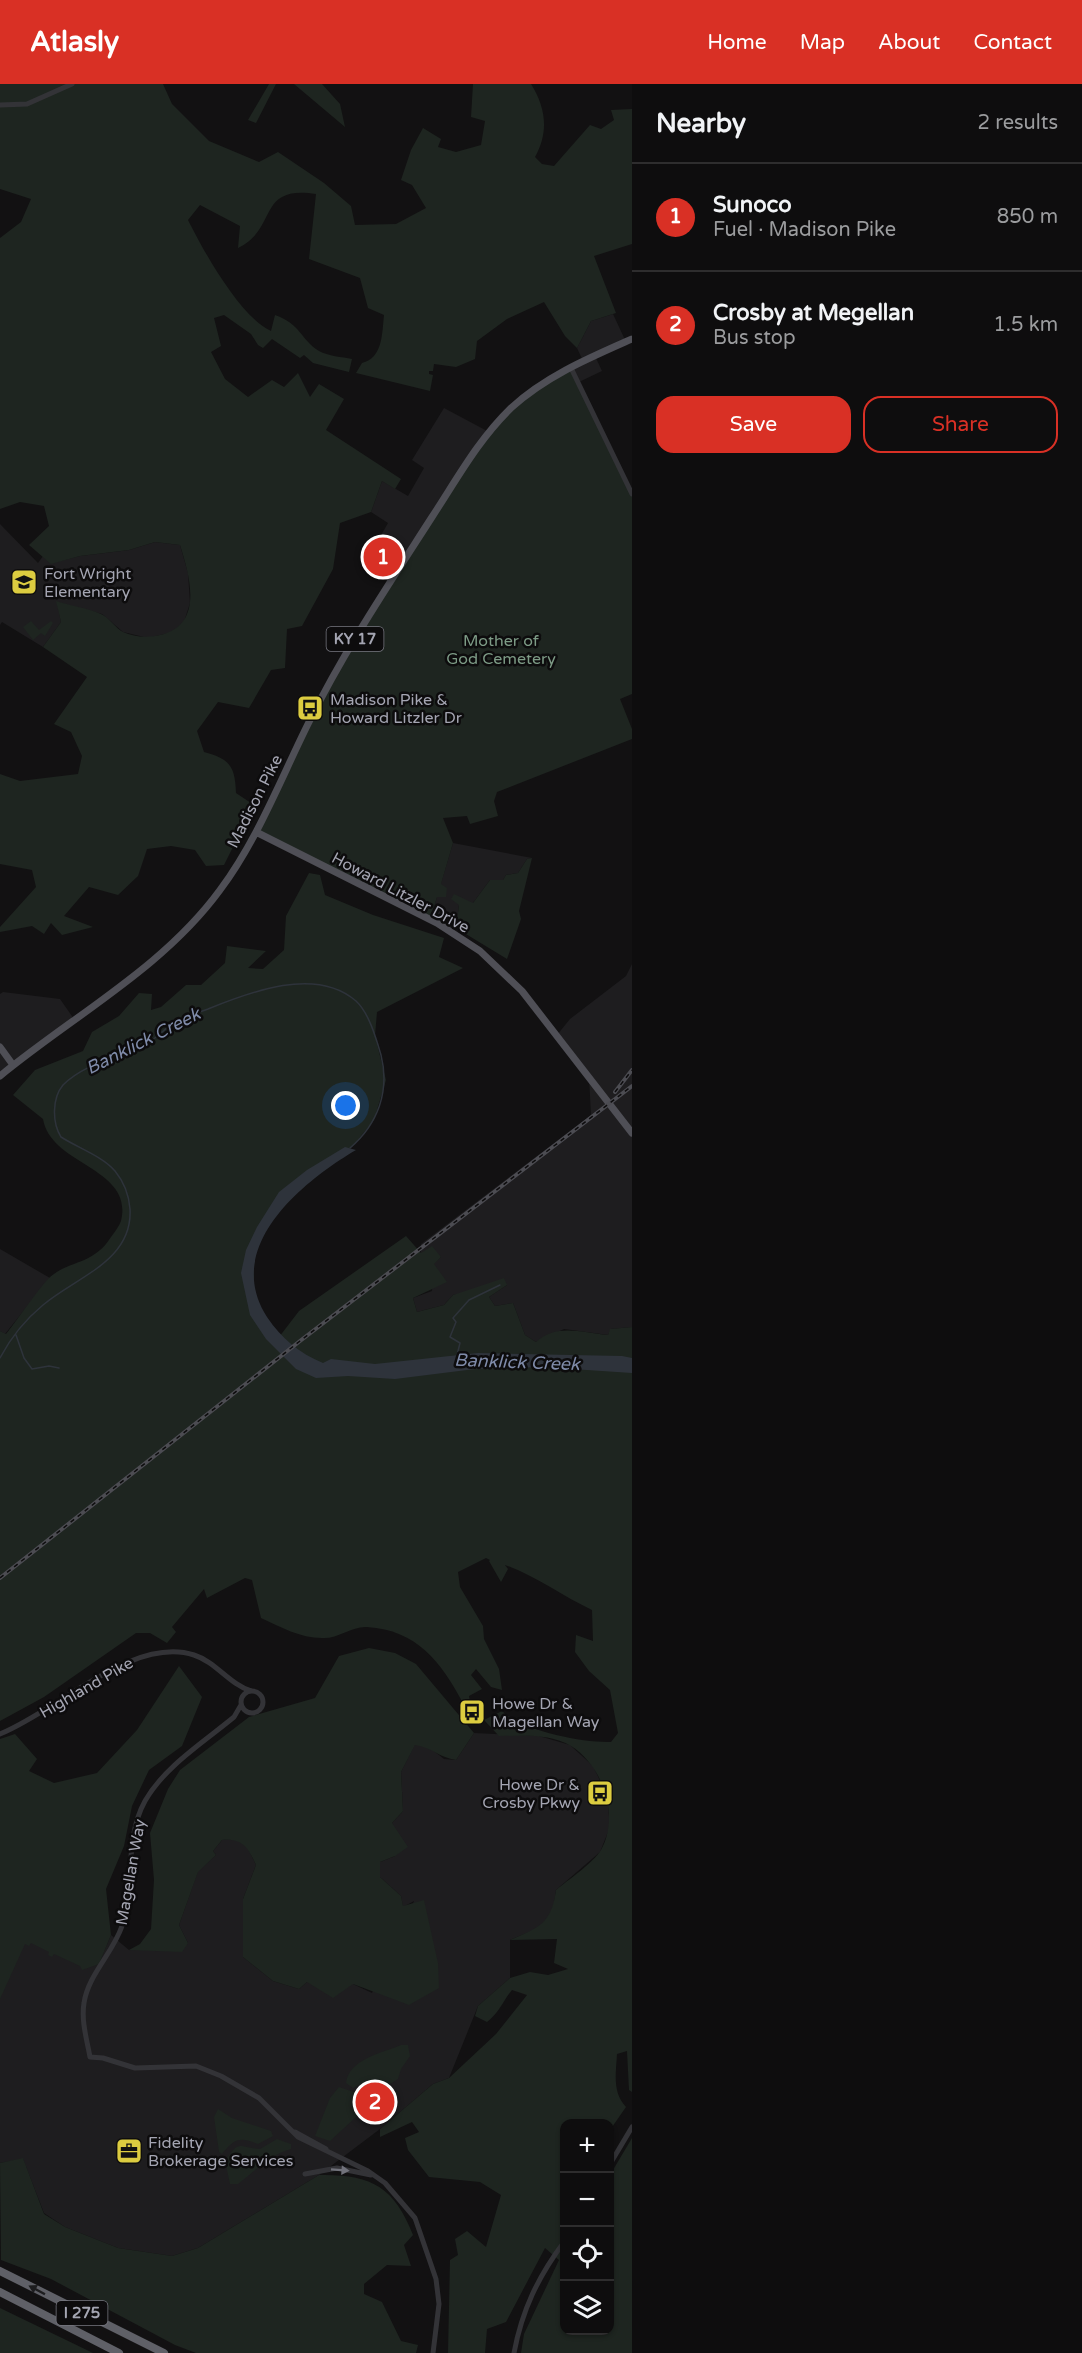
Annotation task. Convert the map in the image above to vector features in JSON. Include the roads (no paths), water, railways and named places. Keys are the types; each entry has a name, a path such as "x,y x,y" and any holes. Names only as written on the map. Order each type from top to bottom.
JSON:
{"highway":[{"name":"I 275","path":"0,2271 164,2353"},
{"name":"I 275","path":"0,2292 119,2353"}],"main road":[{"name":"KY 17","path":"571,368 632,339"},
{"name":"Madison Pike","path":"0,1076 139,972 178,938 221,888 256,832 335,674 458,475 489,432 513,407 539,386 571,368"},
{"name":"Howard Litzler Drive","path":"256,832 437,923 487,956 522,991 632,1133"},
{"path":"0,1047 14,1065"}],"street":[{"path":"0,105 27,104 72,84"},
{"path":"571,368 632,494"},
{"name":"Highland Pike","path":"0,1734 27,1722 126,1662 159,1651 193,1655 216,1666 236,1684 251,1691"},
{"name":"Highland Pike","path":"236,1684 242,1697"},
{"path":"251,1691 258,1693 262,1702 260,1709 249,1712 241,1705 242,1697 251,1691"},
{"name":"Magellan Way","path":"241,1705 234,1717 168,1773 146,1799 133,1835 127,1908 108,1957 89,1986 83,2004 83,2022 90,2057 103,2058 135,2068 196,2066 253,2093 292,2131 376,2176"},
{"name":"Magellan Way","path":"234,1717 249,1712"},
{"path":"614,2156 632,2127"},
{"path":"305,2174 337,2168 376,2176 392,2188 409,2209 427,2250 439,2296 433,2353"},
{"path":"514,2353 519,2327 531,2294 560,2248"}],"water":[{"path":"345,1147 356,1150 313,1180 292,1198 274,1219 261,1242 254,1266 256,1291 267,1317 292,1344 306,1355 323,1363 331,1359 375,1364 478,1353 622,1356 632,1358 632,1373 542,1367 475,1369 395,1379 348,1376 316,1378 296,1369 266,1339 250,1315 241,1273 246,1250 257,1227 279,1192 307,1170"}],"waterway":[{"name":"Banklick Creek","path":"0,1358 19,1330 37,1311 112,1255 122,1242 128,1227 130,1209 118,1175 110,1166 90,1152 61,1137 58,1131 54,1111 55,1103 59,1090 72,1077 149,1042 182,1019 243,996 283,985 322,985 340,991 361,1006 381,1055 383,1094 368,1128 350,1148"},
{"path":"457,1355 460,1343 450,1337 456,1322 453,1318 469,1300 500,1285"},
{"path":"16,1335 24,1358 32,1369 49,1366 59,1368"}],"railway":[{"path":"615,1092 632,1070"},
{"path":"0,1578 300,1341 632,1086"}],"place":[{"name":"Sunoco","path":"383,557"},
{"name":"Fort Wright Elementary","path":"24,582"},
{"name":"Madison Pike & Howard Litzler Dr","path":"310,708"},
{"name":"Howe Dr & Magellan Way","path":"472,1712"},
{"name":"Howe Dr & Crosby Pkwy","path":"600,1793"},
{"name":"Crosby at Megellan","path":"375,2102"},
{"name":"Fidelity Brokerage Services","path":"129,2151"}],"park label":[{"name":"Mother of God Cemetery","path":"501,649"}]}
